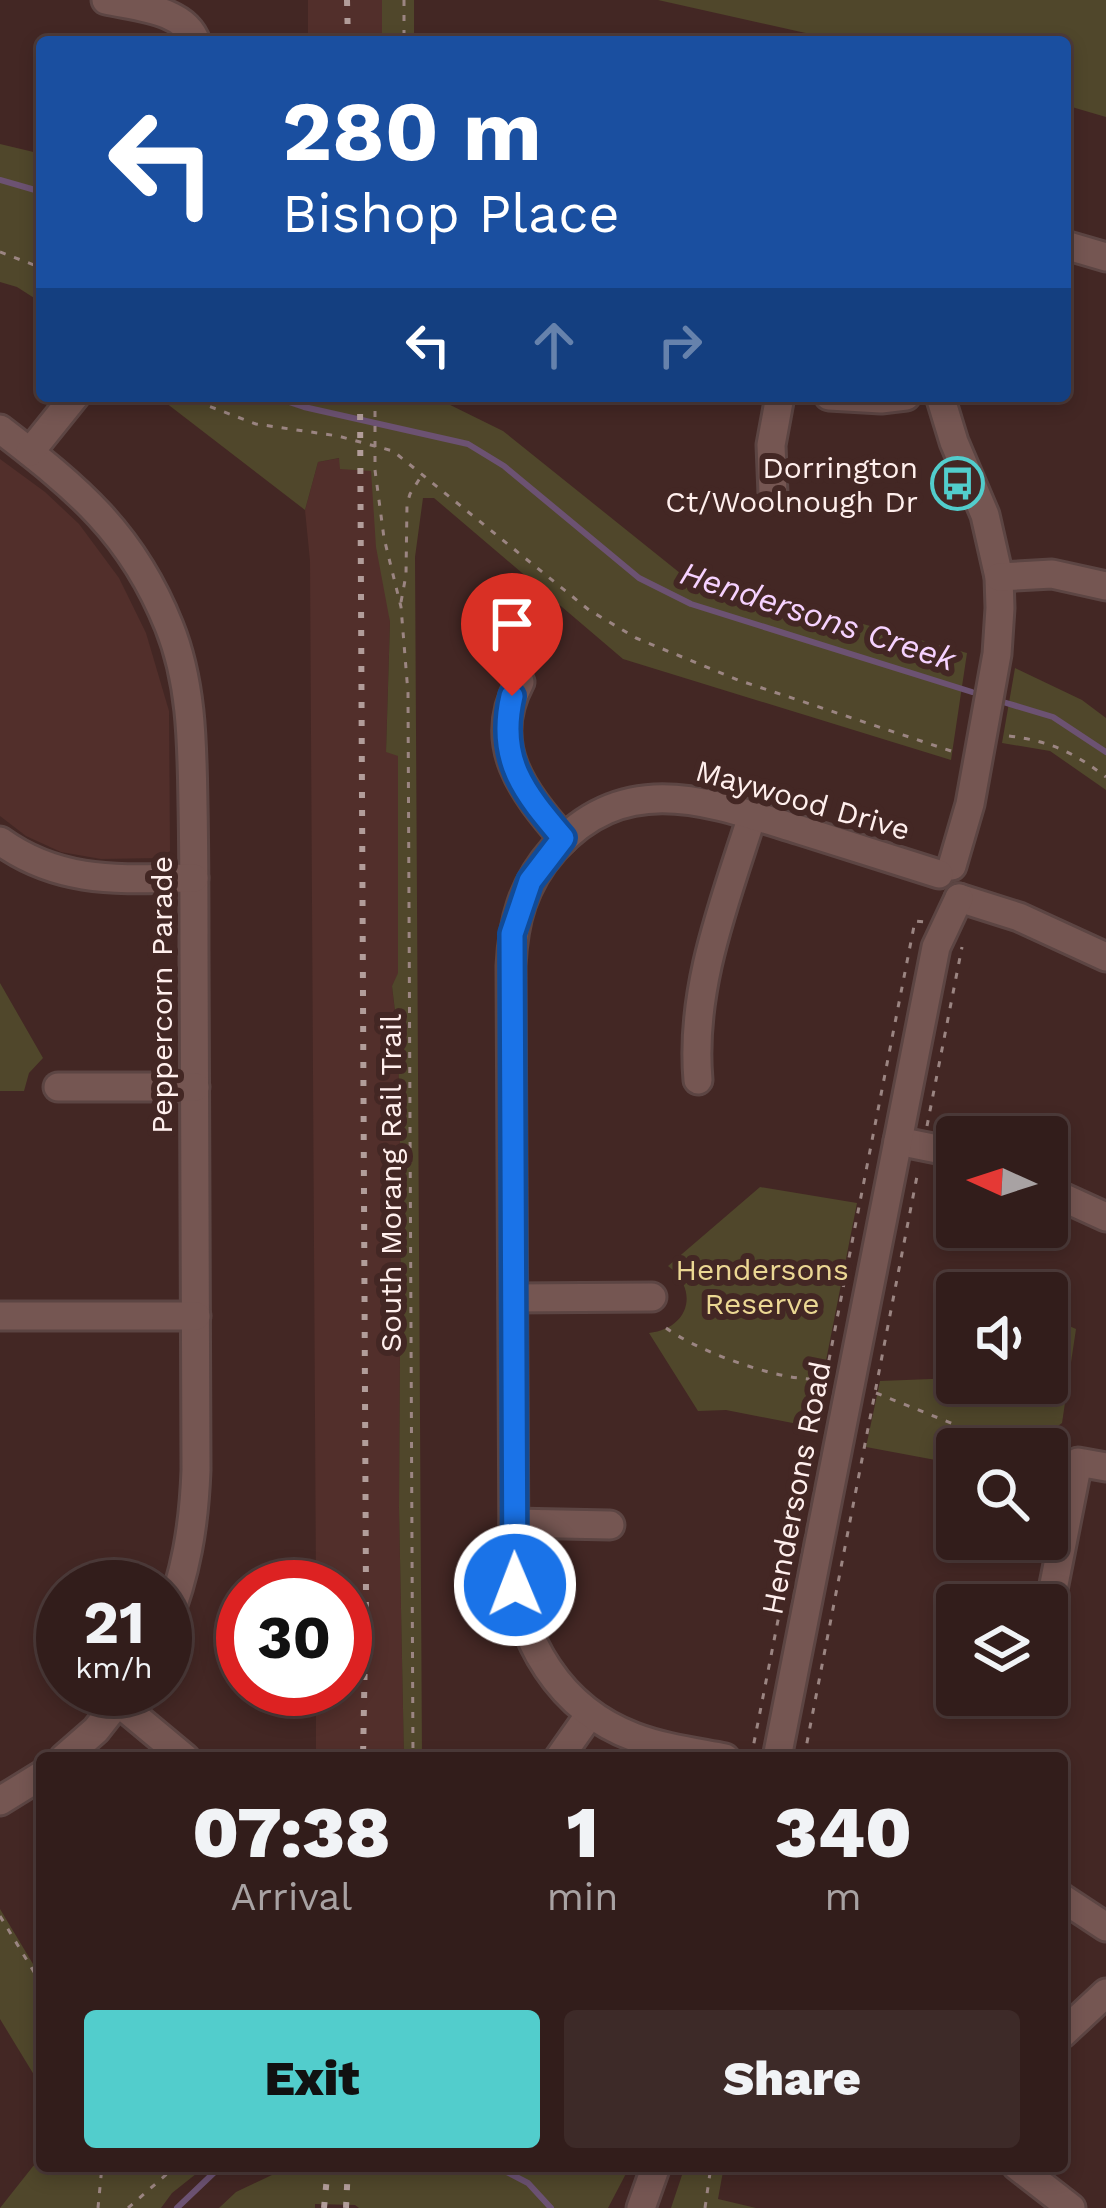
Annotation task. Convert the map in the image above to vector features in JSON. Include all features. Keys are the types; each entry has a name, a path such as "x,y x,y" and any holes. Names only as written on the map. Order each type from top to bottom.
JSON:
{"street":[{"path":"106,0 175,18 193,36"},
{"path":"1071,246 1106,257"},
{"path":"30,452 70,402"},
{"path":"773,494 770,445 780,402"},
{"path":"942,402 985,515 999,577 999,633 955,883 1106,957"},
{"name":"Peppercorn Parade","path":"0,429 92,505 120,537 140,566 182,666 190,716 194,878 195,1502 187,1560"},
{"path":"999,577 1052,574 1106,586"},
{"path":"520,682 508,713 510,757 526,794 563,838"},
{"name":"Maywood Drive","path":"698,1752 637,1738 590,1714 544,1666 529,1636 515,1585 512,934 530,881 563,838 596,816 641,800 697,800 955,883"},
{"path":"698,1080 697,1032 705,973 752,816"},
{"path":"0,841 28,859 69,874 194,878"},
{"name":"Hendersons Road","path":"778,1752 936,947 955,883"},
{"path":"58,1087 194,1087"},
{"path":"898,1142 936,1149"},
{"path":"1068,1200 1106,1217"},
{"path":"513,1298 652,1298"},
{"path":"0,1316 196,1316"},
{"path":"1054,1584 1078,1462 1106,1467"},
{"path":"514,1523 610,1525"},
{"path":"563,1752 590,1714"},
{"path":"71,1752 107,1716"},
{"path":"143,1716 179,1752"},
{"path":"0,1801 36,1778"},
{"path":"1068,1902 1106,1928"},
{"path":"1068,2028 1106,1993"},
{"path":"641,2208 654,2172"},
{"path":"1025,2172 1071,2208"}],"path":[{"path":"404,0 404,36"},
{"path":"0,252 36,266"},
{"path":"198,402 256,424 385,448 400,455 589,610 636,638 738,680 956,752"},
{"name":"South Morang Rail Trail","path":"375,402 375,470 407,674 413,1752"},
{"name":"South Morang Rail Trail","path":"400,608 406,575 407,504 421,476"},
{"path":"997,734 1050,743 1106,777"},
{"path":"0,1916 36,1975"},
{"path":"98,2208 101,2172"},
{"path":"128,2208 169,2172"},
{"path":"705,2208 711,2172"}],"shaded area":[{"path":"308,0 382,0 382,36 308,36"},
{"path":"340,458 371,470 390,622 386,751 398,755 398,974 392,986 398,1036 401,1198 399,1508 404,1752 316,1752 316,1716 372,1716 372,1560 316,1560 310,561 305,510 318,462"},
{"path":"0,459 79,524 119,578 146,633 169,711 170,851 162,858 101,859 61,852 26,836 0,816"}],"green space":[{"path":"382,0 414,0 414,36 382,36"},
{"path":"658,0 1106,0 1106,117 1071,107 1071,36 819,36"},
{"path":"0,144 36,153 36,299 0,282"},
{"path":"165,402 444,402 503,431 680,573 967,653 951,760 623,659 434,498 423,498 415,557 422,1752 404,1752 399,1508 401,1198 398,1036 392,986 398,973 398,756 386,752 390,622 376,547 371,471 340,469 339,458 318,462 305,510"},
{"path":"1015,668 1082,700 1106,718 1106,790 1050,751 1002,743"},
{"path":"0,983 43,1058 29,1073 24,1091 0,1091"},
{"name":"Hendersons Reserve","path":"760,1187 857,1203 813,1427 726,1410 698,1411 649,1333 673,1324 686,1307 684,1286 668,1266"},
{"path":"1068,1325 1076,1329 1068,1383"},
{"path":"936,1379 936,1404 1065,1404 1062,1423 1055,1428 936,1428 936,1460 866,1447 880,1381"},
{"path":"0,1909 36,1969 36,2078 0,2019"},
{"path":"36,2163 36,2172 198,2172 161,2208 0,2208"},
{"path":"278,2172 627,2172 608,2208 315,2204 315,2208 219,2208 236,2192"},
{"path":"683,2172 723,2172 718,2199 756,2208 671,2208"}],"waterway":[{"name":"Hendersons Creek","path":"0,180 36,190"},
{"name":"Hendersons Creek","path":"289,402 468,444 504,466 639,578 691,604 972,692"},
{"name":"Hendersons Creek","path":"1003,702 1053,717 1106,752"},
{"path":"177,2208 215,2172"},
{"path":"507,2172 528,2183 551,2208"}],"railway":[{"path":"347,0 348,36"},
{"path":"360,402 363,1752"},
{"path":"324,2208 327,2172"},
{"path":"346,2208 348,2172"}],"place":[{"name":"Dorrington Ct/Woolnough Dr","path":"957,484"}],"route":[{"path":"512,696 507,736 510,757 526,794 563,838 530,881 512,934 515,1585"}]}
